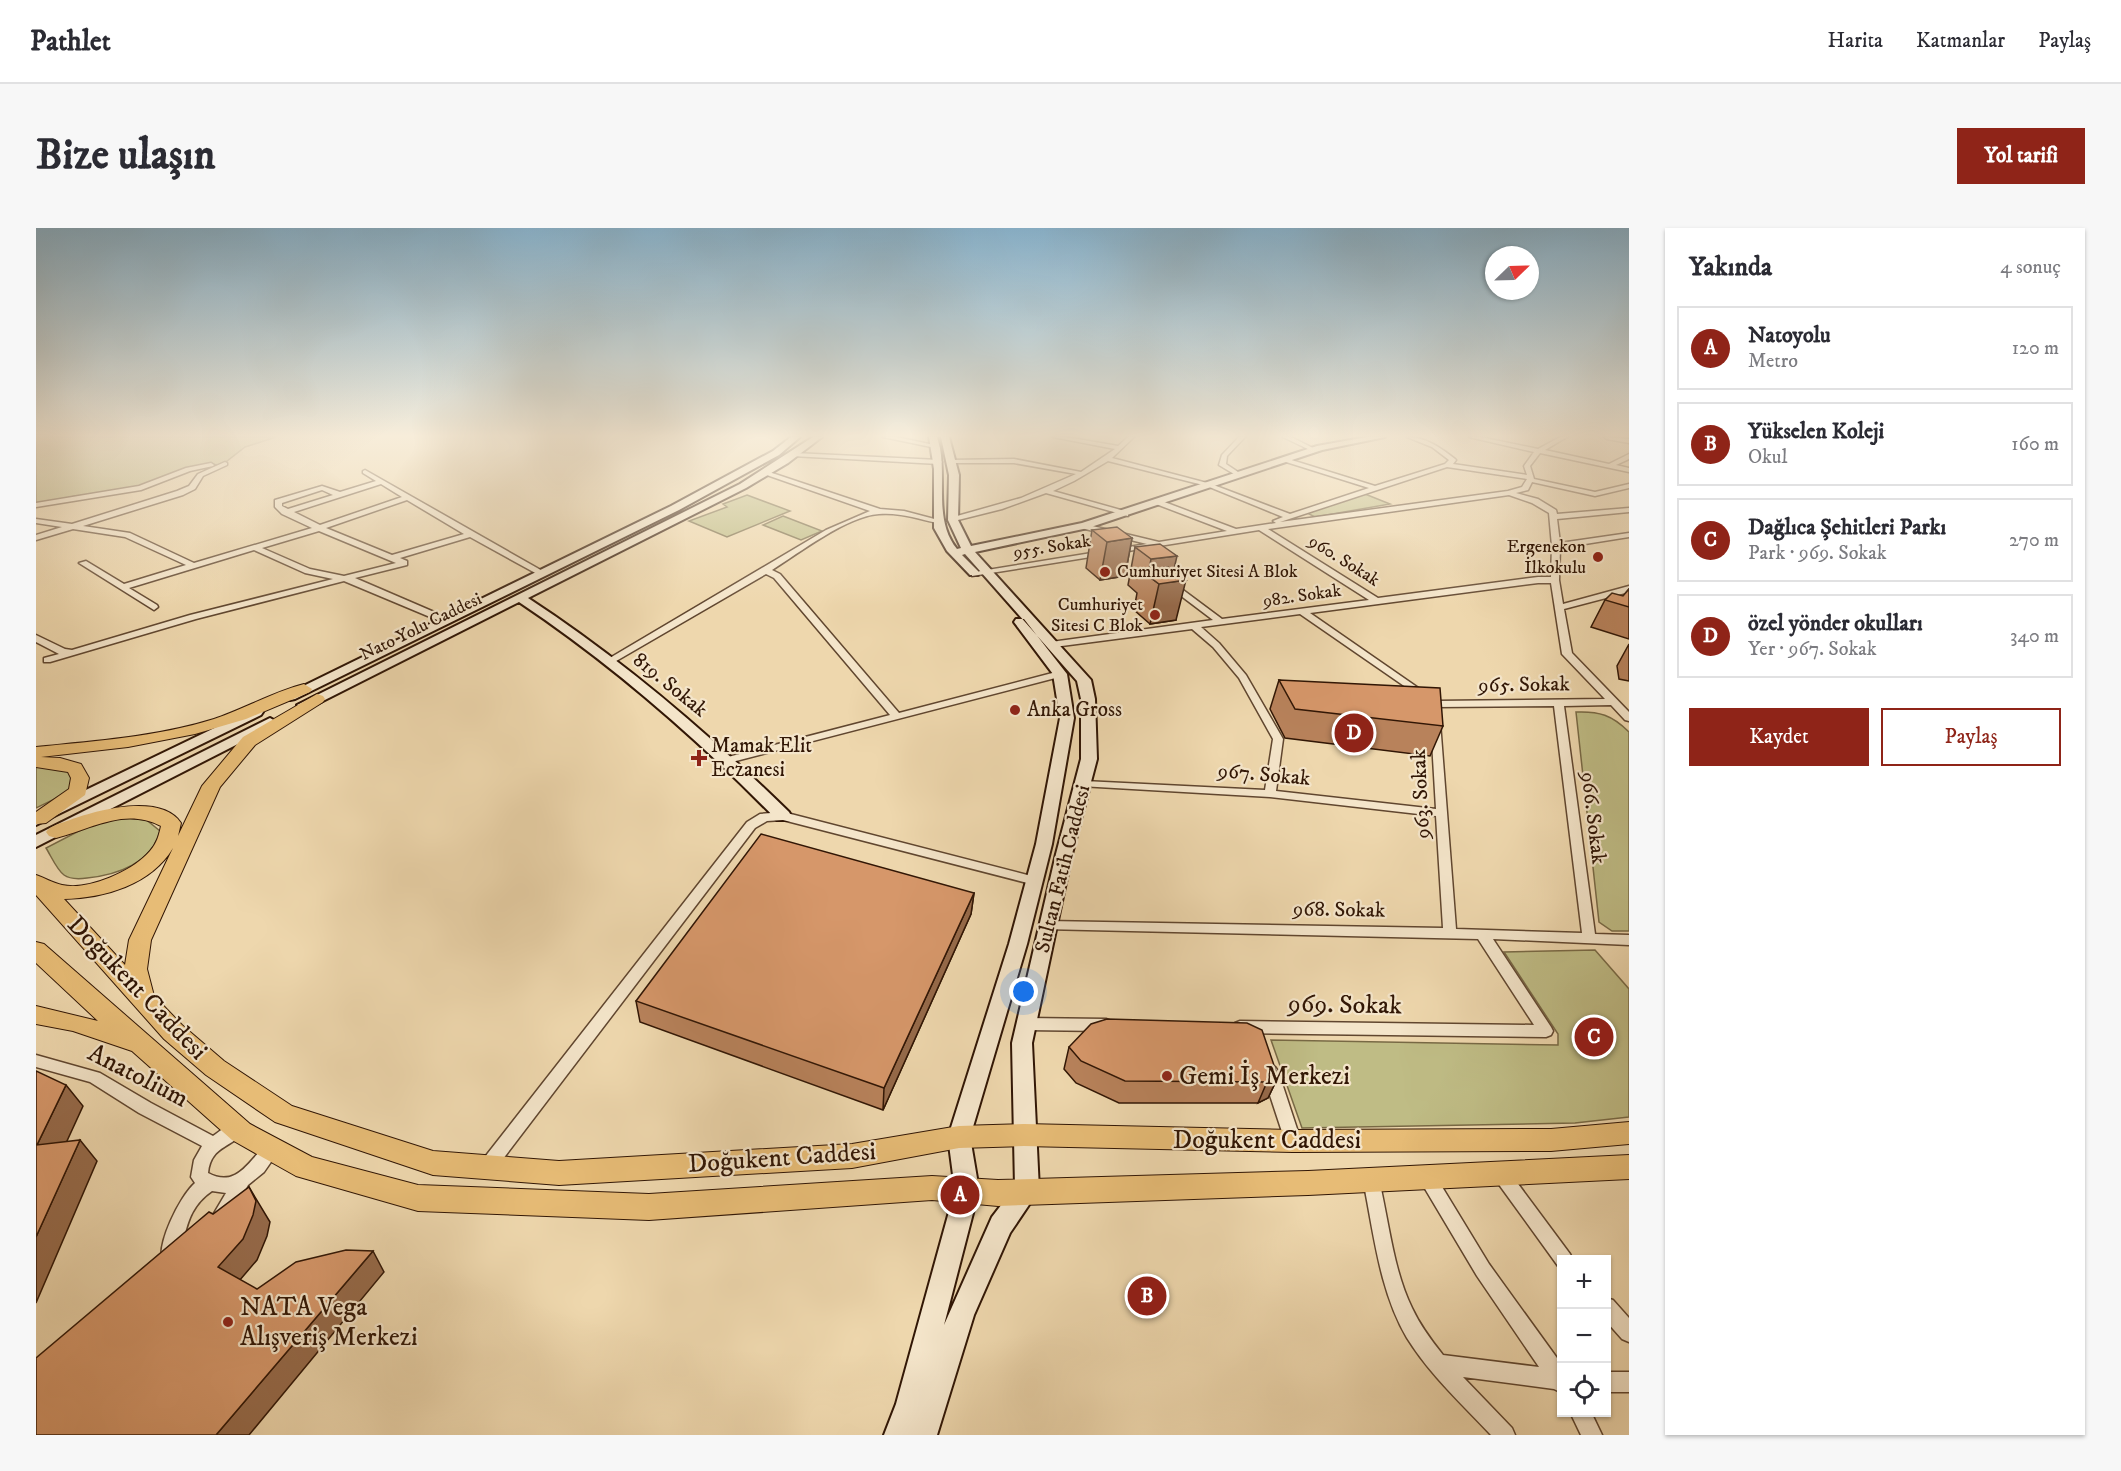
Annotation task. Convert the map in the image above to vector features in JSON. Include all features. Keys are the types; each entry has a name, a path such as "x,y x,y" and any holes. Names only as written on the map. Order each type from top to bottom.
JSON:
{"main road":[{"name":"Nato Yolu Caddesi","path":"36,842 445,621 703,493"},
{"name":"Nato Yolu Caddesi","path":"38,819 521,598 726,493"},
{"name":"Sultan Fatih Caddesi","path":"944,493 944,523 961,552 1054,644 1084,680 1088,699 1089,759 1022,1043 1027,1190"},
{"path":"961,552 1084,526 1185,493"},
{"name":"Sultan Fatih Caddesi","path":"898,1435 910,1404 967,1190 960,1137 1035,880 1044,844 1067,718 1060,674 982,573"},
{"name":"819. Sokak","path":"521,598 564,626 728,760 783,816"},
{"path":"36,752 128,743 175,734 219,723 310,694"},
{"path":"173,1032 142,995 136,969 140,940 217,778 249,741 310,694"},
{"path":"36,762 60,763 75,768 80,778 78,791 38,819"},
{"path":"36,881 61,892 96,889 136,873 156,858 170,839 171,823 157,814 134,811 115,812 56,832"},
{"name":"Doğukent Caddesi","path":"36,881 173,1032 214,1068 284,1114 433,1163 559,1173 852,1156 960,1137 1024,1135 1293,1141 1551,1140 1629,1133"},
{"name":"Doğukent Caddesi","path":"36,950 141,1046 237,1129 306,1167 418,1198 649,1207 932,1188 998,1193 1027,1190 1627,1170"},
{"path":"36,1015 57,1017 141,1046"},
{"path":"923,1435 961,1313 1001,1225 1027,1190"}],"street":[{"path":"36,505 75,496 106,493"},
{"path":"36,538 179,493"},
{"path":"47,660 193,617 404,563 319,528 279,507 279,502 303,493"},
{"path":"336,493 340,495"},
{"path":"285,512 345,493"},
{"path":"399,493 542,573"},
{"path":"827,493 880,511 944,523 1019,502 1040,493"},
{"path":"1054,493 1125,514"},
{"path":"1230,493 1288,516"},
{"path":"1261,528 1354,493"},
{"name":"955. Sokak","path":"982,573 1261,528 1507,493"},
{"path":"1510,493 1544,506 1554,517 1555,580 1561,607 1561,630 1567,654 1629,718"},
{"path":"1595,494 1594,503 1601,512"},
{"path":"124,588 192,565 319,528 407,498"},
{"path":"1159,502 1236,532"},
{"path":"1554,517 1629,510"},
{"path":"608,662 766,570 804,544 854,520 880,511"},
{"path":"36,521 127,535 192,565"},
{"path":"1084,526 1163,545"},
{"name":"960. Sokak","path":"1261,528 1378,602"},
{"path":"392,558 471,534"},
{"path":"1556,546 1628,536"},
{"path":"255,547 308,571 347,578 445,621"},
{"path":"1126,551 1140,561"},
{"path":"83,563 154,607"},
{"path":"766,570 777,576 894,715"},
{"path":"1158,575 1222,623"},
{"name":"982. Sokak","path":"1054,644 1304,613 1538,580 1555,580"},
{"path":"1561,607 1629,589"},
{"path":"1606,595 1629,602"},
{"path":"1304,613 1436,704"},
{"path":"1194,626 1216,645 1243,677 1278,740 1270,794"},
{"path":"36,638 63,652 76,652"},
{"path":"728,760 894,715 1060,674"},
{"name":"965. Sokak","path":"1436,704 1613,702"},
{"name":"966. Sokak","path":"1559,703 1589,939"},
{"name":"963. Sokak","path":"1436,704 1450,933"},
{"name":"967. Sokak","path":"1083,783 1270,794 1441,813"},
{"path":"487,1167 751,825 764,817 783,816 1035,880"},
{"name":"968. Sokak","path":"1048,926 1450,933 1629,940"},
{"name":"969. Sokak","path":"1220,1027 1256,1033 1546,1031 1482,934"},
{"path":"1026,1024 1118,1025"},
{"path":"1266,1060 1293,1141"},
{"name":"Anatolium","path":"36,1061 95,1077 145,1108 214,1143"},
{"path":"237,1129 214,1143 200,1161 200,1177 208,1184 221,1186 240,1182 257,1171 272,1149"},
{"path":"1501,1174 1560,1255"},
{"path":"1427,1177 1483,1270 1557,1375"},
{"path":"1371,1180 1404,1312 1420,1341 1505,1435"},
{"path":"207,1233 216,1225 240,1182"},
{"path":"190,1248 161,1274 184,1207 194,1192 208,1184"},
{"path":"1608,1309 1629,1332"},
{"path":"1440,1364 1557,1380"},
{"path":"1611,1382 1629,1382"},
{"path":"1582,1417 1592,1435"}],"shaded area":[{"path":"36,493 106,493 75,496 36,505"},
{"path":"1365,494 1390,504 1315,517 1305,512"},
{"path":"747,495 790,511 727,537 689,521 727,507 723,504"},
{"path":"783,516 822,531 801,540 763,525"},
{"path":"1576,712 1605,715 1629,732 1629,931 1612,931 1599,922"},
{"path":"36,765 70,771 74,784 63,795 36,808"},
{"path":"131,815 144,818 160,831 156,842 141,859 121,870 98,876 70,878 59,870 46,848 100,820"},
{"path":"1595,950 1629,989 1629,1117 1575,1123 1302,1128 1271,1040 1558,1045 1558,1034 1504,952"}],"building":[{"path":"1117,527 1132,538 1107,542 1092,530"},
{"path":"1160,544 1177,556 1151,559 1135,547"},
{"path":"1168,567 1186,580 1159,584 1142,571"},
{"path":"1629,589 1629,607 1605,600 1612,593 1623,596"},
{"path":"1279,680 1440,688 1443,726 1295,709"},
{"path":"761,834 974,893 884,1088 636,1001"},
{"path":"1107,1019 1247,1023 1262,1030 1278,1077 1267,1082 1125,1081 1081,1061 1069,1047 1091,1024"},
{"path":"36,1071 66,1085 37,1145 80,1140 36,1237"},
{"name":"NATA Vega Alışveriş Merkezi","path":"249,1187 256,1201 253,1215 243,1239 218,1267 257,1289 296,1262 346,1250 373,1251 216,1435 36,1435 36,1358 209,1212 213,1214"}],"place":[{"name":"Ergenekon İlkokulu","path":"1598,557"},
{"name":"Cumhuriyet Sitesi A Blok","path":"1105,572"},
{"name":"Cumhuriyet Sitesi C Blok","path":"1155,615"},
{"name":"Anka Gross","path":"1015,710"},
{"name":"özel yönder okulları","path":"1354,733"},
{"name":"Mamak Elit Eczanesi","path":"699,758"},
{"name":"Dağlıca Şehitleri Parkı","path":"1594,1037"},
{"name":"Gemi İş Merkezi","path":"1167,1076"},
{"name":"Natoyolu","path":"960,1195"},
{"name":"Yükselen Koleji","path":"1147,1296"},
{"name":"NATA Vega Alışveriş Merkezi","path":"228,1322"}]}
